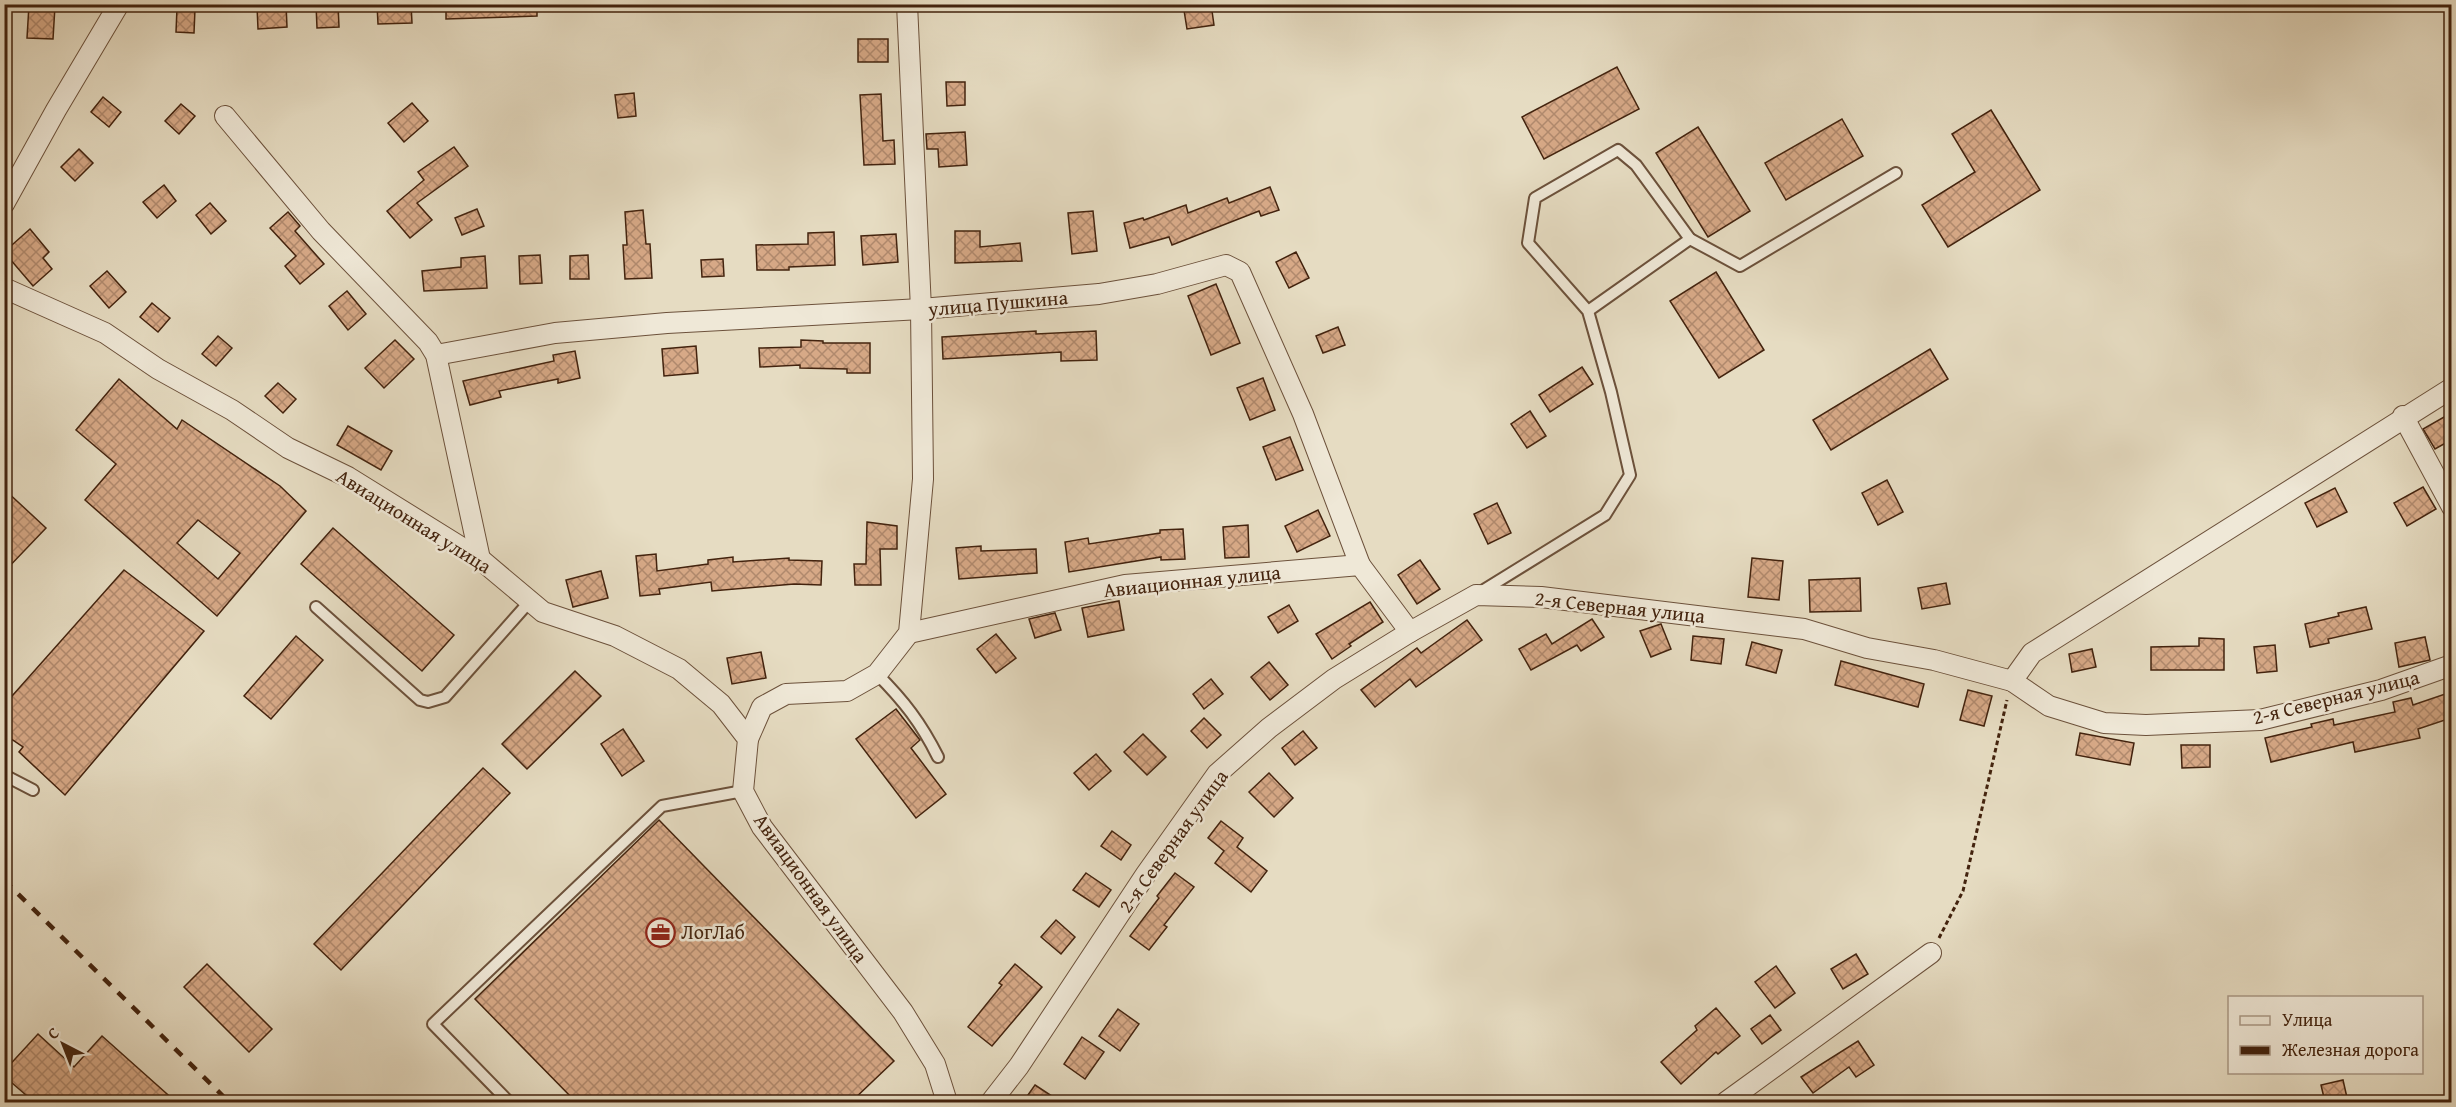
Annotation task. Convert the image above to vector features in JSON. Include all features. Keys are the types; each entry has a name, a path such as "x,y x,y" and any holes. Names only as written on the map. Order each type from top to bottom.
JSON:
{"street":[{"path":"4,204 118,4"},
{"path":"743,791 748,739 762,707 786,694 847,691 877,674 909,633 923,479 921,309 907,4"},
{"path":"225,116 321,231 428,342 436,355 480,559"},
{"name":"улица Пушкина","path":"436,355 555,333 667,323 921,309 1099,294 1157,284 1226,266 1240,272 1302,414 1360,565"},
{"name":"Авиационная улица","path":"4,288 105,333 158,369 232,410 288,448 348,477 480,559 543,612 615,636 679,669 721,704 748,739"},
{"path":"2012,681 2032,653 2403,416 2451,388"},
{"path":"2403,416 2451,507"},
{"path":"1360,565 1410,632"},
{"name":"Авиационная улица","path":"909,633 1125,585 1360,565"},
{"name":"2-я Северная улица","path":"991,1102 1019,1066 1146,874 1217,774 1269,728 1334,679 1476,595 1541,597 1804,629 1868,648 1934,660 2012,681 2049,706 2104,723 2146,725 2260,720 2381,690 2451,665"},
{"name":"Авиационная улица","path":"743,791 762,827 903,1012 935,1064 947,1102"},
{"path":"1726,1102 1931,953"}],"lane":[{"path":"1476,595 1605,515 1630,475 1611,392 1588,311 1528,243 1535,198 1618,150 1636,165 1690,239 1740,266 1896,173"},
{"path":"1588,311 1690,239"},
{"path":"316,607 420,700 428,702 445,698 530,601"},
{"path":"877,674 922,725 938,758"},
{"path":"4,775 33,790"},
{"path":"508,1102 433,1024 662,806 743,791"}],"path":[{"path":"1931,953 1963,891 2012,681"}],"building":[{"path":"286,4 287,27 258,29 257,6"},
{"path":"316,4 338,4 339,27 317,28"},
{"path":"377,4 411,4 412,23 378,24"},
{"path":"446,4 537,4 537,16 446,19"},
{"path":"1183,4 1211,4 1214,25 1187,29"},
{"path":"29,5 55,6 53,39 27,38"},
{"path":"177,8 195,9 194,33 176,32"},
{"path":"858,39 888,39 888,62 858,62"},
{"path":"1617,67 1639,109 1544,159 1522,117"},
{"path":"946,82 965,82 965,105 947,106"},
{"path":"634,93 636,116 618,118 615,95"},
{"path":"881,94 883,141 894,140 895,164 864,165 860,95"},
{"path":"103,97 121,112 109,127 91,112"},
{"path":"412,103 428,121 404,142 388,123"},
{"path":"181,104 195,116 179,134 165,121"},
{"path":"1991,110 2040,190 1948,247 1922,205 1975,172 1952,134"},
{"path":"1842,119 1863,156 1786,200 1765,163"},
{"path":"1698,127 1750,211 1708,237 1656,153"},
{"path":"965,132 967,165 939,167 938,149 927,149 926,134"},
{"path":"454,147 468,166 417,203 432,220 410,238 387,211 424,180 418,172"},
{"path":"79,149 93,163 75,181 61,167"},
{"path":"164,185 176,201 157,218 143,202"},
{"path":"1270,187 1279,210 1261,216 1259,211 1172,245 1169,237 1130,248 1124,223 1143,218 1144,220 1186,205 1188,213 1227,198 1229,203"},
{"path":"210,203 226,221 211,234 196,215"},
{"path":"477,209 484,226 462,235 455,218"},
{"path":"643,210 646,244 650,244 652,278 625,279 623,245 627,245 625,212"},
{"path":"1093,211 1097,251 1072,254 1068,213"},
{"path":"288,212 300,226 295,231 324,264 300,284 285,266 296,256 270,228"},
{"path":"30,229 49,252 43,258 52,269 33,286 4,252"},
{"path":"955,231 980,231 980,247 1020,243 1022,261 955,263"},
{"path":"834,232 835,265 789,267 789,270 757,270 756,245 808,244 808,233"},
{"path":"896,234 898,262 863,265 861,236"},
{"path":"1296,252 1309,278 1289,288 1276,262"},
{"path":"540,255 542,283 520,284 519,256"},
{"path":"588,255 589,279 570,279 570,256"},
{"path":"485,256 487,288 424,291 422,271 461,267 461,258"},
{"path":"723,259 724,276 702,277 701,260"},
{"path":"107,271 126,292 109,308 90,286"},
{"path":"1716,272 1764,350 1719,378 1670,301"},
{"path":"1216,284 1240,343 1211,355 1188,296"},
{"path":"347,291 366,314 348,330 329,306"},
{"path":"152,303 170,318 158,332 140,317"},
{"path":"1338,327 1345,345 1323,353 1316,336"},
{"path":"1036,331 1036,334 1096,331 1097,360 1061,361 1061,352 943,359 942,337"},
{"path":"218,336 232,348 216,366 202,354"},
{"path":"395,340 414,359 384,388 365,368"},
{"path":"801,340 823,341 823,343 870,343 870,373 847,373 847,369 800,368 800,365 760,367 759,348 801,347"},
{"path":"696,346 698,373 664,376 662,349"},
{"path":"1930,349 1948,379 1831,450 1813,420"},
{"path":"575,351 580,378 558,383 558,379 499,391 501,397 470,405 463,381 554,361 553,355"},
{"path":"1582,367 1593,384 1550,412 1539,395"},
{"path":"1263,378 1275,410 1250,420 1237,388"},
{"path":"119,379 177,429 182,420 280,486 306,511 217,616 85,500 116,464 76,430","holes":["198,520 240,553 218,579 177,543"]},
{"path":"278,383 296,399 283,413 265,396"},
{"path":"1530,411 1546,436 1527,448 1511,424"},
{"path":"2451,413 2451,440 2435,449 2423,429"},
{"path":"348,426 392,451 381,470 337,445"},
{"path":"1290,437 1303,470 1276,480 1263,447"},
{"path":"1887,480 1903,512 1878,525 1862,493"},
{"path":"2423,487 2436,509 2407,526 2394,503"},
{"path":"2335,488 2347,512 2317,527 2305,503"},
{"path":"4,489 46,528 4,572"},
{"path":"1497,503 1511,533 1488,544 1474,514"},
{"path":"1318,510 1330,536 1297,552 1285,526"},
{"path":"867,522 897,526 897,549 880,549 881,585 855,585 854,564 866,564"},
{"path":"1248,525 1249,557 1225,558 1223,527"},
{"path":"333,528 454,635 422,671 301,564"},
{"path":"1183,529 1185,559 1161,560 1161,557 1069,572 1065,542 1088,538 1089,544 1160,533 1160,530"},
{"path":"981,546 981,551 1036,549 1037,573 959,579 956,548"},
{"path":"656,554 657,571 708,564 708,560 733,557 733,562 789,558 789,560 822,561 821,585 794,584 712,591 711,582 659,589 660,594 640,596 636,556"},
{"path":"1752,558 1783,561 1779,600 1748,597"},
{"path":"1420,560 1440,589 1417,604 1398,575"},
{"path":"124,570 204,631 65,795 19,752 23,747 4,734 4,705"},
{"path":"601,571 608,598 573,607 566,580"},
{"path":"1860,578 1861,611 1810,612 1809,580"},
{"path":"1946,583 1950,604 1922,609 1918,588"},
{"path":"1119,601 1124,630 1088,637 1082,608"},
{"path":"1370,602 1383,622 1349,644 1351,646 1332,659 1316,634"},
{"path":"1289,605 1298,621 1278,633 1268,617"},
{"path":"2366,607 2372,629 2328,639 2329,643 2310,647 2305,624"},
{"path":"1055,613 1061,630 1035,638 1029,619"},
{"path":"1592,619 1604,637 1581,651 1577,645 1531,670 1519,649 1546,634 1552,644"},
{"path":"1467,620 1482,640 1416,687 1410,679 1375,707 1361,690 1417,648 1421,653"},
{"path":"1661,624 1671,649 1651,657 1640,631"},
{"path":"996,634 1016,658 996,673 977,649"},
{"path":"296,636 323,660 271,719 244,696"},
{"path":"1693,636 1724,639 1721,664 1691,660"},
{"path":"2425,637 2430,660 2399,667 2395,643"},
{"path":"2199,638 2224,639 2224,670 2151,670 2151,647 2199,646"},
{"path":"1752,642 1782,650 1776,673 1746,665"},
{"path":"2275,645 2277,671 2257,673 2254,647"},
{"path":"2092,649 2096,667 2072,672 2069,654"},
{"path":"761,652 766,678 732,684 727,658"},
{"path":"1841,661 1924,684 1918,707 1835,685"},
{"path":"1269,662 1288,685 1270,700 1251,677"},
{"path":"575,671 601,696 527,769 502,744"},
{"path":"1211,679 1223,694 1204,709 1193,694"},
{"path":"1968,690 1992,696 1984,726 1960,720"},
{"path":"2451,692 2451,718 2418,729 2420,738 2355,752 2353,742 2271,762 2265,738 2312,727 2311,724 2333,719 2334,725 2395,712 2393,702 2411,698 2413,705"},
{"path":"896,709 920,740 911,748 946,794 916,818 856,739"},
{"path":"1204,718 1221,735 1207,748 1191,731"},
{"path":"623,729 644,761 622,776 601,744"},
{"path":"1303,731 1317,748 1295,765 1282,748"},
{"path":"2080,733 2134,743 2130,765 2076,755"},
{"path":"1143,734 1166,757 1147,775 1124,752"},
{"path":"2181,745 2210,745 2210,767 2182,768"},
{"path":"1096,754 1111,771 1089,790 1074,773"},
{"path":"483,768 510,793 341,970 314,944"},
{"path":"1269,773 1293,798 1274,817 1249,792"},
{"path":"659,820 894,1061 851,1102 576,1102 475,999"},
{"path":"1221,821 1243,838 1237,847 1267,871 1251,892 1215,863 1224,851 1208,838"},
{"path":"1112,831 1131,845 1121,860 1101,846"},
{"path":"1086,873 1111,890 1099,907 1073,890"},
{"path":"1175,873 1194,887 1164,925 1167,927 1149,950 1130,936"},
{"path":"1056,920 1075,937 1061,954 1041,937"},
{"path":"1856,954 1868,974 1843,989 1831,969"},
{"path":"207,964 272,1029 249,1052 184,987"},
{"path":"1015,964 1042,987 992,1046 968,1027 1002,985 999,983"},
{"path":"1776,966 1795,993 1775,1008 1755,982"},
{"path":"1716,1008 1740,1036 1718,1054 1716,1052 1681,1084 1661,1062 1697,1030 1695,1026"},
{"path":"1118,1009 1139,1024 1120,1051 1099,1036"},
{"path":"1770,1015 1781,1030 1762,1044 1751,1029"},
{"path":"38,1034 74,1067 102,1036 176,1102 34,1102 4,1076 4,1071"},
{"path":"1082,1037 1104,1052 1085,1079 1064,1064"},
{"path":"1858,1041 1874,1065 1856,1077 1849,1067 1813,1093 1801,1077"},
{"path":"2343,1080 2348,1102 2325,1102 2321,1085"},
{"path":"1035,1085 1061,1102 1023,1102"}],"railway":[{"path":"4,880 229,1102"}],"place":[{"name":"ЛогЛаб","path":"660,932"}]}
